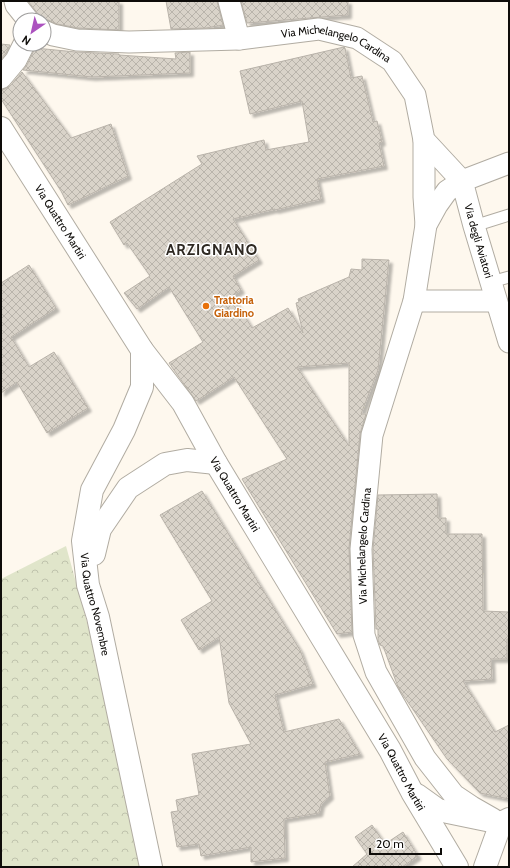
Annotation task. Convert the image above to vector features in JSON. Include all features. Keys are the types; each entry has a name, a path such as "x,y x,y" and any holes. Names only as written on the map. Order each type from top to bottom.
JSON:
{"street":[{"path":"15,1 16,5 22,12"},
{"path":"229,1 239,39"},
{"name":"Via Michelangelo Cardina","path":"52,35 77,40 121,42 239,39 319,29 357,38 392,61 415,95 424,140 424,198 426,225 414,301 372,435 361,549 364,634 376,672 425,758 454,795 472,807 505,821"},
{"path":"1,78 16,60 20,52"},
{"name":"Via Quattro Martiri","path":"1,128 142,350 183,403 216,463 386,743 412,792 458,867"},
{"path":"424,140 462,181"},
{"name":"Via Michelangelo Cardina","path":"426,225 447,191 462,181 509,163"},
{"name":"Via degli Aviatori","path":"462,181 474,226 499,287 509,342"},
{"path":"414,301 499,287"},
{"name":"Via Quattro Novembre","path":"142,350 142,387 124,430 92,490 83,541 88,585 98,617 152,867"},
{"path":"88,585 100,529 128,488 165,464 186,460 216,463"},
{"path":"412,792 438,810 467,816 505,821 485,867"}],"lane":[{"path":"474,226 509,215"}],"green space":[{"path":"66,546 154,867 1,867 1,579"}],"building":[{"path":"28,1 119,1 119,30 78,28 57,24 52,22 52,12 37,12"},
{"path":"166,1 217,1 223,25 206,28 171,29"},
{"path":"241,1 348,1 348,15 247,23"},
{"path":"1,44 10,45 1,59"},
{"path":"344,47 351,78 362,76 373,122 377,121 382,142 379,143 384,166 317,179 321,199 233,219 259,260 233,276 241,290 232,296 252,328 288,308 303,333 296,303 299,302 298,299 349,277 351,269 362,270 362,259 389,260 378,370 361,414 366,414 360,434 349,548 352,632 337,634 242,479 287,459 234,377 196,401 169,363 203,342 169,287 137,309 124,293 150,276 127,243 124,245 110,222 202,164 197,156 264,140 266,150 309,142 302,101 250,114 240,71","holes":["349,363 349,446 297,367"]},
{"path":"52,50 176,59 175,53 190,52 190,73 92,77 23,70 33,52 52,52"},
{"path":"22,72 71,138 111,124 128,176 68,205 61,191 1,99 1,90 10,86"},
{"path":"29,265 56,308 11,337 29,367 54,352 88,408 47,433 17,382 1,393 1,283"},
{"path":"202,491 300,650 313,684 275,695 284,732 339,719 360,754 325,762 330,796 321,804 319,813 284,819 285,858 251,862 251,847 201,856 199,844 177,847 171,812 178,811 176,800 199,795 192,754 251,744 229,703 219,637 199,650 181,620 212,601 160,515"},
{"path":"437,494 438,518 446,518 446,534 482,534 483,611 509,612 507,659 491,659 492,679 463,681 495,732 509,725 509,799 480,793 447,759 398,687 383,646 380,645 378,640 378,629 376,629 373,549 378,495"},
{"path":"372,825 385,844 403,832 418,856 402,867 352,867 367,854 355,837"}],"place":[{"name":"Trattoria Giardino","path":"206,306"}],"district":[{"name":"ARZIGNANO","path":"212,250"}]}
